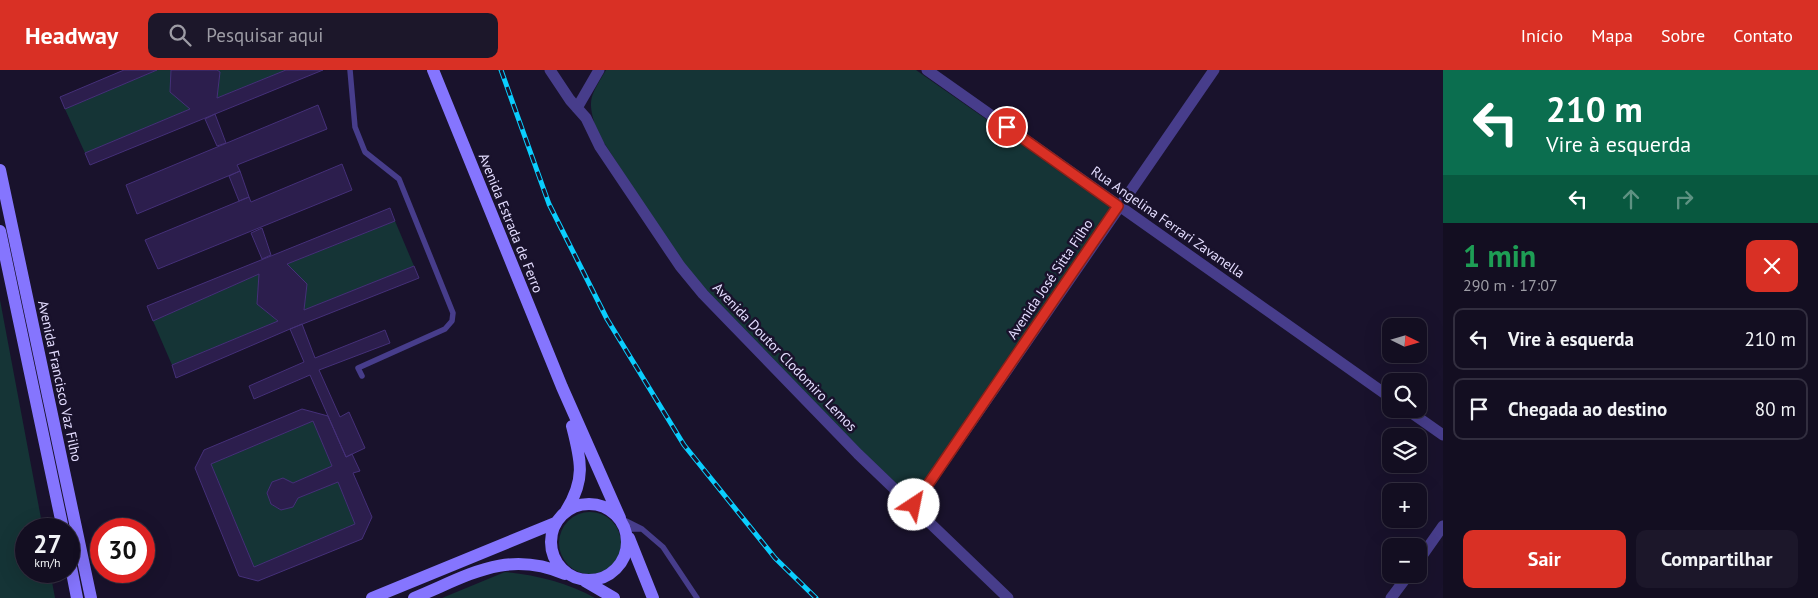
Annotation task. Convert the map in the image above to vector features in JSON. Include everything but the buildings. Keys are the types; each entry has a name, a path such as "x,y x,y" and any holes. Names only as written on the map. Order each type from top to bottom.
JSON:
{"main road":[{"name":"Avenida Estrada de Ferro","path":"433,70 562,387 627,531 653,598"},
{"name":"Avenida Francisco Vaz Filho","path":"0,170 91,598"},
{"name":"Avenida Francisco Vaz Filho","path":"0,231 61,518"},
{"name":"Avenida Estrada de Ferro","path":"562,387 579,453 581,474 576,494 556,523 551,537 552,552 559,566 570,576"},
{"name":"Avenida Estrada de Ferro","path":"565,511 579,504 594,503 608,508 620,518"},
{"path":"372,598 556,523"},
{"path":"585,581 600,579 614,572 623,561 628,546 627,531"},
{"path":"414,598 499,564 536,564 585,581 614,598"},
{"path":"75,583 78,598"}],"street":[{"name":"Avenida Doutor Clodomiro Lemos","path":"550,70 586,118 600,147 642,210 703,294 858,454 914,505 1008,598"},
{"path":"577,108 600,70"},
{"name":"Rua Angelina Ferrari Zavanella","path":"928,70 1382,392"},
{"name":"Avenida José Sitta Filho","path":"914,505 1118,206 1214,70"},
{"path":"1419,418 1443,434"},
{"path":"1427,549 1443,526"},
{"path":"1391,598 1402,583"}],"lane":[{"path":"350,70 355,127 365,152 399,179 452,313 452,322 446,329 358,368 362,376"},
{"path":"620,518 642,529 663,547 697,598"},
{"path":"627,531 642,529"}],"green space":[{"path":"157,70 171,70 190,109 85,153 65,109"},
{"path":"217,70 286,70 217,98 220,73"},
{"path":"606,70 916,70 1113,208 912,498 862,451 686,269 597,132 591,99"},
{"path":"395,221 414,266 304,310 307,284 287,264"},
{"path":"259,274 257,304 278,321 172,365 153,321"},
{"path":"0,300 41,518 15,518 15,583 52,583 55,598 0,598"},
{"path":"313,421 332,466 293,483 283,479 272,482 267,493 271,504 281,510 293,507 298,498 338,482 355,524 254,567 211,464"},
{"path":"590,512 602,515 612,521 618,531 621,543 618,555 612,565 602,571 590,574 578,571 568,565 562,555 559,543 562,531 568,521 578,515"},
{"path":"505,572 552,580 595,598 442,598"}],"railway":[{"path":"501,70 549,204 607,319 684,445 775,558 816,598"}],"route":[{"path":"914,505 1118,206 1007,127"}]}
